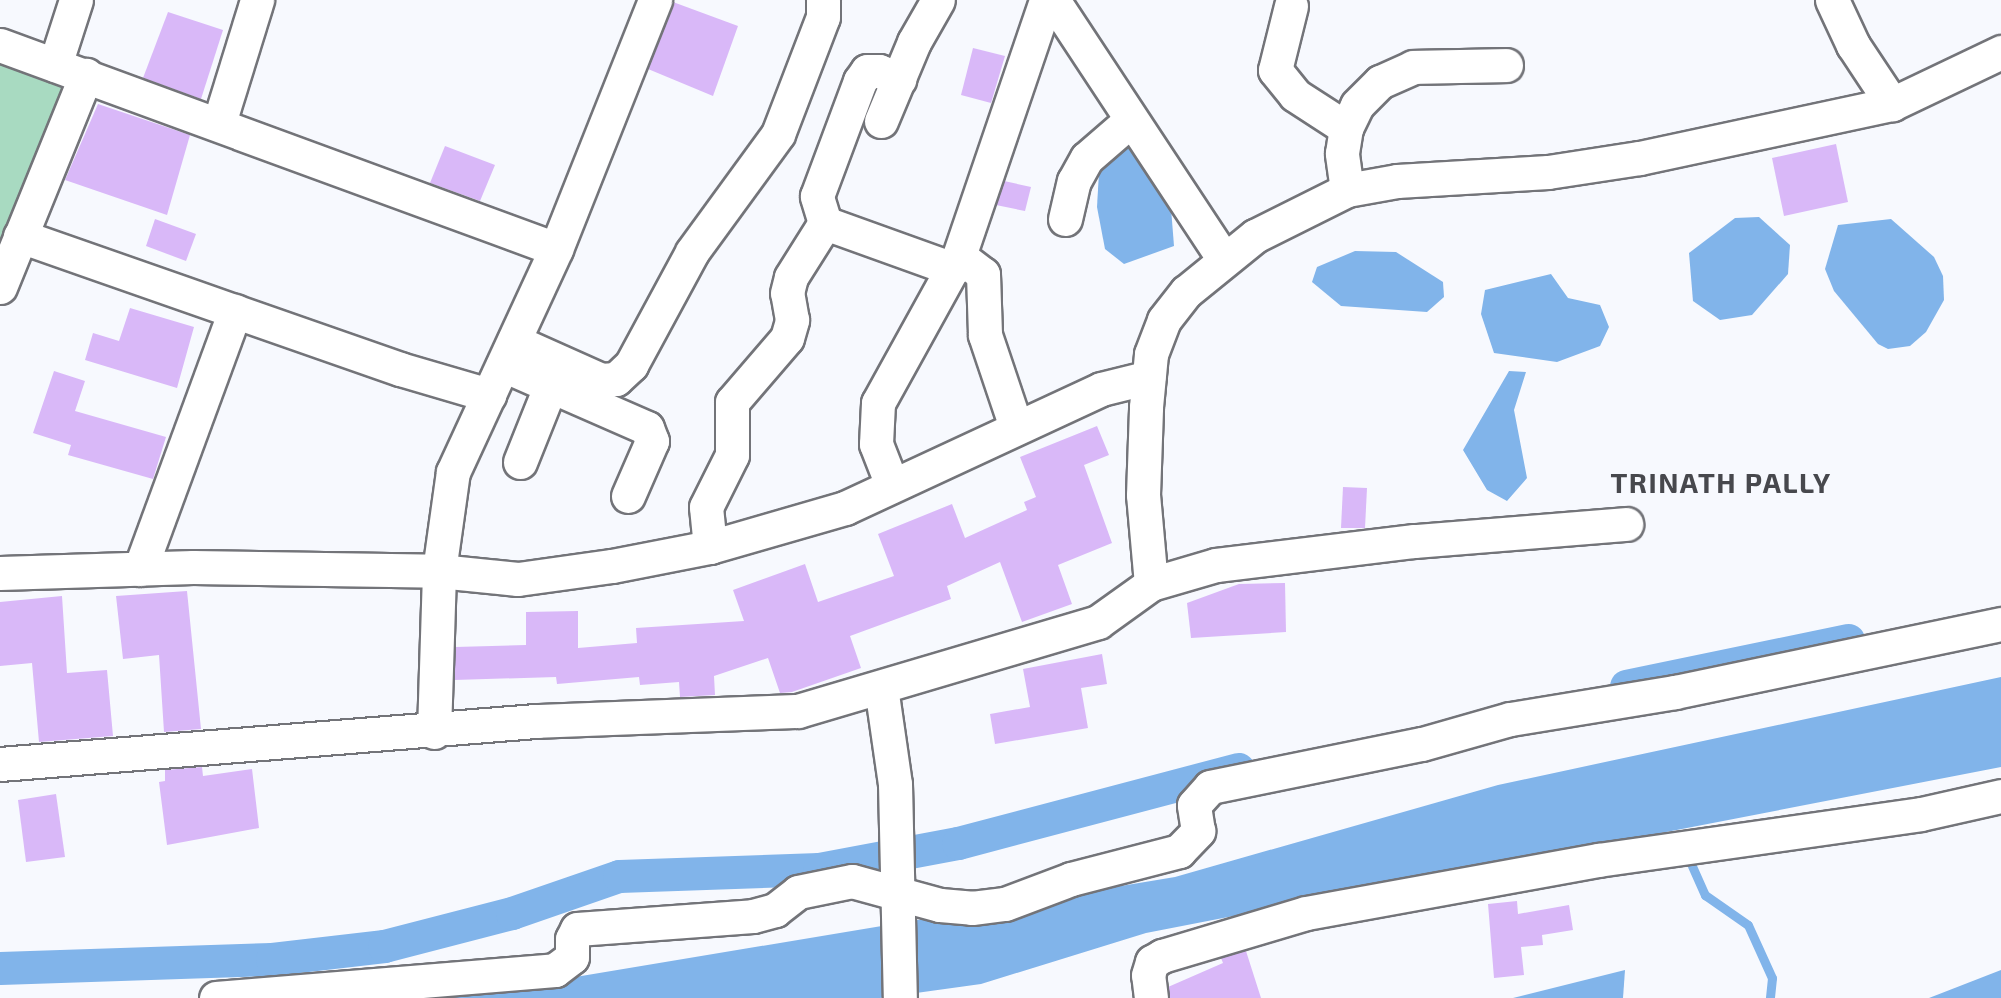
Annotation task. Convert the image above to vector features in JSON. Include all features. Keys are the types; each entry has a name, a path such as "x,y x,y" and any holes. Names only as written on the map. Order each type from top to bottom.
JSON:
{"street":[{"path":"55,65 76,0"},
{"path":"219,123 257,0"},
{"path":"434,732 439,571 453,472 556,249 655,0"},
{"path":"508,353 601,380 616,379 631,364 686,262 777,134 823,17 823,0"},
{"path":"881,121 938,0"},
{"path":"892,485 876,444 878,404 956,263 1046,0"},
{"path":"1053,0 1223,258"},
{"path":"1832,0 1853,45 1892,104"},
{"path":"1290,6 1275,70 1295,95 1346,128"},
{"path":"0,45 219,123 556,249"},
{"path":"1150,584 1143,495 1151,354 1164,320 1223,258 1255,236 1347,190 1397,181 1548,172 1640,158 1892,104 2001,52"},
{"path":"1347,190 1342,153 1346,128 1357,105 1380,82 1413,68 1506,65"},
{"path":"710,547 706,507 732,455 732,402 778,354 787,338 791,277 825,223 817,196 860,81 867,71 879,71 899,79"},
{"path":"0,287 86,75"},
{"path":"1065,219 1074,181 1087,158 1131,120"},
{"path":"825,223 956,263 983,274 985,335 1016,427"},
{"path":"21,236 236,311 489,395"},
{"path":"140,569 236,311"},
{"path":"508,353 550,387 647,428 652,441 628,496"},
{"path":"0,573 140,569 439,571 518,579 710,547 845,508 1101,389 1149,377"},
{"path":"520,462 550,387"},
{"path":"0,764 333,735 434,732 536,721 798,711 1098,622 1150,584 1216,565 1415,541 1626,525"},
{"path":"216,998 555,970 572,957 572,939 577,929 590,926 753,916 775,910 798,892 852,881 895,883 972,908 1005,904 1071,879 1179,851 1198,831 1194,805 1209,787 1422,744 1510,719 1675,692 2001,624"},
{"path":"881,687 892,747 899,996"},
{"path":"1150,998 1148,975 1157,959 1306,913 1598,860 1909,816 2001,796"}],"green space":[{"path":"0,54 71,78 0,250"}],"water":[{"path":"1132,146 1171,208 1174,246 1124,264 1105,249 1097,207 1099,172 1106,149"},
{"path":"1759,217 1790,245 1788,274 1752,315 1720,320 1693,301 1689,253 1735,218"},
{"path":"1891,219 1934,257 1943,276 1944,300 1926,332 1910,346 1888,349 1878,344 1834,291 1825,269 1838,225"},
{"path":"1355,251 1396,252 1443,282 1444,297 1427,312 1341,306 1312,282 1317,267"},
{"path":"1551,274 1568,298 1600,305 1609,327 1600,346 1557,362 1494,353 1481,314 1485,290"},
{"path":"1509,371 1526,372 1514,410 1527,478 1507,501 1487,490 1463,450"},
{"path":"2001,677 2001,767 1146,933 981,984 880,998 450,998 1175,877 1498,785"},
{"path":"1625,970 1623,998 1513,998"},
{"path":"2001,970 2001,998 1929,998"}],"building":[{"path":"673,2 738,26 713,96 648,69"},
{"path":"168,12 223,30 201,99 143,78"},
{"path":"973,48 1005,56 991,103 961,95"},
{"path":"98,104 190,135 167,215 65,180"},
{"path":"1836,144 1848,202 1784,216 1772,158"},
{"path":"445,146 495,165 480,201 430,183"},
{"path":"1004,181 1031,187 1025,211 996,205"},
{"path":"155,219 196,234 186,261 146,246"},
{"path":"130,308 194,327 177,388 85,360 93,333 119,341"},
{"path":"54,371 85,381 75,411 166,437 153,479 68,455 71,445 33,433"},
{"path":"1097,426 1109,455 1084,465 1112,543 1058,565 1072,604 1022,622 1000,562 947,586 951,599 850,636 861,668 792,692 780,693 768,658 714,676 715,695 680,697 679,682 640,685 639,677 557,684 556,677 454,680 455,647 526,645 526,612 578,611 578,648 637,643 636,628 744,621 733,590 805,564 818,602 894,576 878,534 952,504 965,538 1027,510 1024,502 1036,497 1020,457"},
{"path":"1343,487 1367,488 1365,528 1341,528"},
{"path":"1285,583 1286,632 1191,638 1187,603 1239,584"},
{"path":"187,591 201,729 164,732 159,655 123,659 116,596"},
{"path":"62,596 67,673 107,670 113,736 39,742 32,663 0,666 0,602"},
{"path":"1102,654 1107,684 1081,688 1088,728 995,744 990,714 1030,707 1023,669"},
{"path":"202,767 203,776 252,769 259,828 167,845 159,782 165,781 165,770"},
{"path":"56,794 65,857 26,862 18,800"},
{"path":"1517,901 1518,914 1569,905 1573,930 1542,935 1543,945 1521,947 1524,975 1494,978 1488,904"},
{"path":"1246,951 1261,998 1169,998 1168,987 1223,963 1221,958"}],"waterway":[{"path":"1626,686 1848,640"},
{"path":"0,968 272,959 384,946 512,913 619,876 819,869 958,843 1238,769"},
{"path":"1692,866 1705,895 1748,925 1772,978 1770,998"}],"district":[{"name":"TRINATH PALLY","path":"1721,482"}]}
